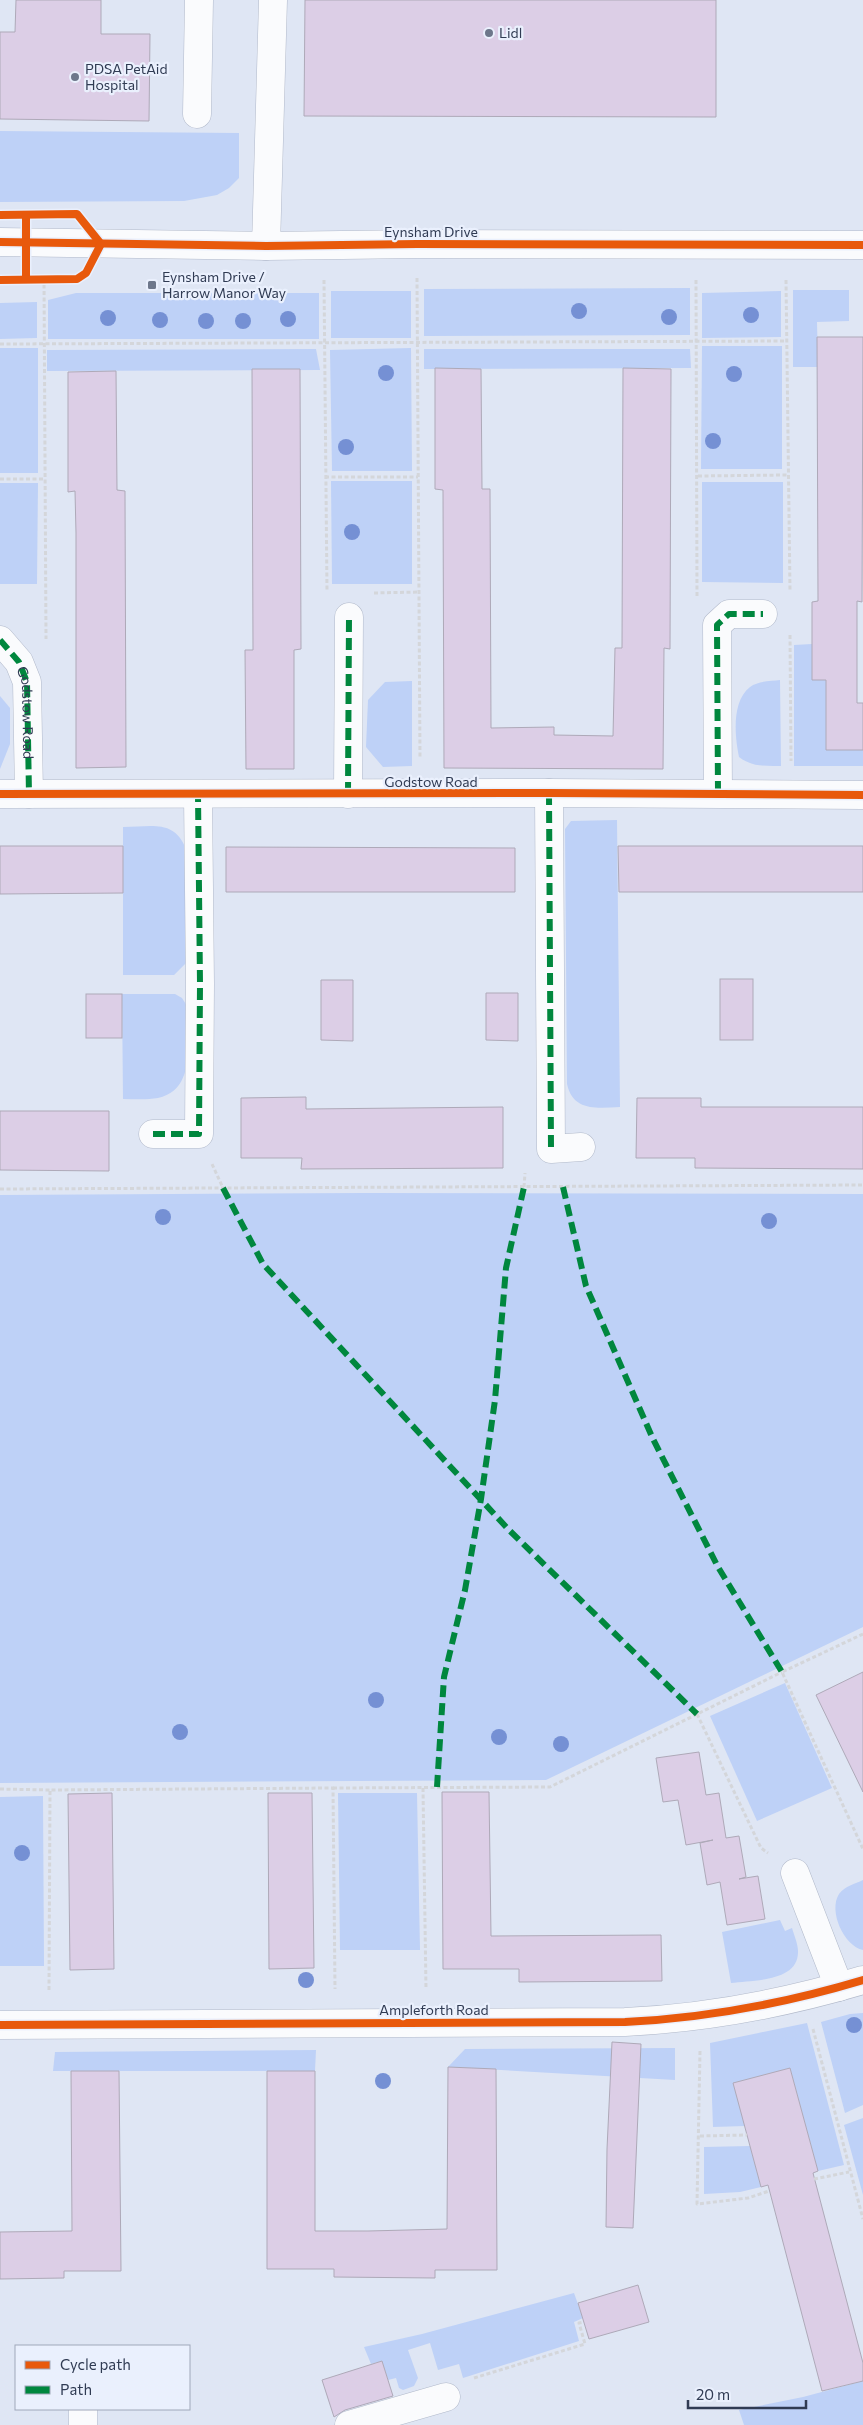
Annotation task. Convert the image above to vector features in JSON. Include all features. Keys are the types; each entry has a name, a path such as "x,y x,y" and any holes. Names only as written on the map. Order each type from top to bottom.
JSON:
{"street":[{"path":"197,114 199,0"},
{"path":"266,246 272,0"},
{"name":"Eynsham Drive","path":"13,243 266,246 417,244 863,245"},
{"path":"718,793 718,625 729,614 763,614"},
{"path":"348,794 349,617"},
{"name":"Godstow Road","path":"0,640 20,662 27,682 30,794"},
{"path":"549,793 551,1149 581,1147"},
{"name":"Godstow Road","path":"0,794 421,795 718,793 863,795"},
{"path":"152,1134 199,1134 198,795"},
{"name":"Ampleforth Road","path":"0,2025 625,2022 700,2016 805,1997 851,1984 794,1873"},
{"path":"350,2425 446,2397"},
{"path":"83,2410 83,2425"}],"path":[{"path":"13,243 26,280 44,276 53,280"},
{"path":"417,244 421,795"},
{"path":"695,244 698,476 697,600"},
{"path":"787,244 786,341 790,600"},
{"path":"324,245 327,593"},
{"path":"20,662 47,653 43,344 44,276"},
{"path":"0,344 786,341"},
{"path":"698,476 788,475"},
{"path":"325,477 418,477"},
{"path":"0,478 45,479"},
{"path":"790,629 791,794"},
{"path":"0,1188 863,1185"},
{"path":"0,1790 550,1787 863,1634"},
{"path":"782,1672 863,1849"},
{"path":"697,1714 762,1848 794,1873"},
{"path":"333,1788 336,2022"},
{"path":"423,1788 426,2022"},
{"path":"48,2024 50,1790"},
{"path":"805,1997 849,2172 861,2205 863,2219"},
{"path":"700,2016 700,2136 697,2204 748,2198 769,2191"},
{"path":"700,2136 747,2135"},
{"path":"814,2179 849,2172"},
{"path":"446,2397 457,2384 585,2344 579,2324 584,2322"}],"shaded area":[{"path":"0,131 239,133 239,178 229,188 217,195 184,201 0,202"},
{"path":"690,288 690,335 424,336 424,289"},
{"path":"793,290 849,290 849,321 817,322 818,367 793,367"},
{"path":"331,291 411,291 411,338 331,338"},
{"path":"781,291 781,337 702,338 702,293"},
{"path":"76,293 319,293 319,339 48,339 48,300"},
{"path":"37,302 37,338 0,339 0,303"},
{"path":"702,346 782,346 782,469 701,469"},
{"path":"0,348 38,348 38,473 0,473"},
{"path":"411,348 412,471 332,471 330,350"},
{"path":"316,349 320,370 47,371 47,350"},
{"path":"424,349 690,349 691,368 424,369"},
{"path":"331,481 412,481 412,584 332,584"},
{"path":"702,482 783,482 783,583 702,582"},
{"path":"0,483 38,483 37,584 0,584"},
{"path":"812,644 813,680 830,680 830,703 826,703 826,750 863,750 863,766 794,766 794,645"},
{"path":"780,680 781,766 749,763 739,757 736,720 740,701 744,693 753,685"},
{"path":"412,681 412,766 383,767 366,747 368,700 385,682"},
{"path":"0,696 10,708 10,744 0,769"},
{"path":"617,820 620,1107 595,1108 575,1100 567,1084 565,829 571,821"},
{"path":"153,826 168,829 181,839 186,849 187,962 174,975 123,975 123,827"},
{"path":"122,994 175,994 182,998 187,1006 188,1060 185,1073 171,1093 154,1099 123,1099"},
{"path":"365,1193 863,1194 863,1627 546,1780 0,1783 0,1195"},
{"path":"785,1683 832,1788 757,1821 710,1716"},
{"path":"338,1793 417,1793 420,1950 340,1950"},
{"path":"43,1796 44,1966 0,1966 0,1797"},
{"path":"863,1880 863,1950 856,1947 844,1935 835,1909 836,1901 841,1891"},
{"path":"780,1920 785,1931 792,1928 797,1945 796,1961 791,1969 783,1974 762,1980 731,1983 722,1932"},
{"path":"863,2013 863,2105 845,2113 821,2022 850,2014"},
{"path":"807,2023 844,2165 818,2171 790,2068 734,2083 745,2126 713,2127 710,2043"},
{"path":"675,2048 675,2080 448,2067 465,2049"},
{"path":"316,2050 315,2071 53,2071 55,2052"},
{"path":"863,2118 863,2195 844,2125"},
{"path":"750,2146 761,2187 740,2192 704,2194 704,2147"},
{"path":"574,2293 583,2318 574,2322 579,2341 463,2378 459,2364 438,2370 430,2343 408,2350 418,2378 414,2386 403,2390 399,2388 396,2378 388,2380 382,2361 371,2364 364,2347 422,2334"},
{"path":"863,2381 863,2425 744,2425 739,2410 803,2397"}],"building":[{"name":"PDSA PetAid Hospital","path":"16,0 101,0 101,34 150,34 149,121 0,119 0,32 15,32"},
{"path":"305,0 716,0 716,117 304,116"},
{"path":"817,337 863,337 862,602 857,601 857,703 863,703 863,750 826,750 826,680 812,680 812,602 818,601"},
{"path":"435,368 481,369 482,489 490,489 491,728 554,727 554,735 613,736 615,648 622,648 623,368 671,369 670,649 664,648 663,769 444,768 443,490 435,489"},
{"path":"252,369 300,369 301,649 294,650 294,769 246,769 245,650 253,650"},
{"path":"116,371 117,490 125,491 126,767 76,768 76,533 75,491 68,492 68,372"},
{"path":"0,846 123,846 123,893 0,894"},
{"path":"618,846 863,846 863,892 619,892"},
{"path":"226,847 515,848 515,892 226,892"},
{"path":"720,979 753,979 753,1040 720,1040"},
{"path":"321,980 353,980 353,1041 321,1040"},
{"path":"486,993 518,993 518,1041 486,1040"},
{"path":"86,994 122,994 122,1038 86,1038"},
{"path":"306,1097 306,1109 503,1107 503,1168 301,1169 302,1158 241,1158 241,1098"},
{"path":"637,1098 701,1098 701,1107 863,1107 863,1169 695,1168 695,1158 636,1158"},
{"path":"0,1111 109,1111 109,1171 0,1170"},
{"path":"863,1672 863,1792 816,1695"},
{"path":"699,1752 706,1795 719,1793 726,1838 739,1836 746,1877 739,1879 758,1876 765,1919 727,1925 720,1882 707,1885 700,1843 713,1840 686,1845 678,1800 663,1802 656,1758"},
{"path":"442,1792 489,1792 491,1936 661,1935 662,1981 519,1982 519,1969 443,1969"},
{"path":"112,1793 114,1969 70,1970 68,1794"},
{"path":"268,1793 312,1793 314,1968 269,1969"},
{"path":"612,2042 641,2044 633,2228 606,2227 607,2149"},
{"path":"448,2067 496,2069 497,2270 435,2270 435,2278 334,2277 334,2269 267,2269 267,2071 315,2071 315,2231 368,2231 447,2229"},
{"path":"790,2068 818,2171 813,2173 863,2363 863,2381 822,2391 768,2185 761,2187 733,2083"},
{"path":"71,2071 119,2071 121,2271 64,2271 64,2278 0,2279 0,2232 72,2231"},
{"path":"638,2285 649,2322 589,2339 578,2303"},
{"path":"382,2361 393,2396 345,2410 334,2417 322,2380"}],"marked path":[{"path":"718,793 717,625 729,614 763,614"},
{"path":"348,794 349,617"},
{"path":"0,640 19,662 27,682 29,794"},
{"path":"549,793 551,1149"},
{"path":"153,1134 199,1134 198,795"},
{"path":"437,1787 444,1677 465,1590 481,1499 495,1400 506,1268 524,1187"},
{"path":"563,1187 586,1286 653,1439 718,1567 782,1672"},
{"path":"223,1188 263,1264 509,1530 697,1714"}],"cycle path":[{"path":"0,215 77,214 101,244"},
{"path":"26,215 26,279"},
{"path":"0,242 266,246 417,244 863,245"},
{"path":"0,280 77,279 86,273 101,244"},
{"path":"0,794 549,793 863,795"},
{"path":"0,2025 625,2022 686,2017 745,2009 833,1989 863,1980"}],"place":[{"name":"Lidl","path":"489,33"},
{"name":"PDSA PetAid Hospital","path":"75,77"},
{"name":"Eynsham Drive / Harrow Manor Way","path":"152,285"}]}
